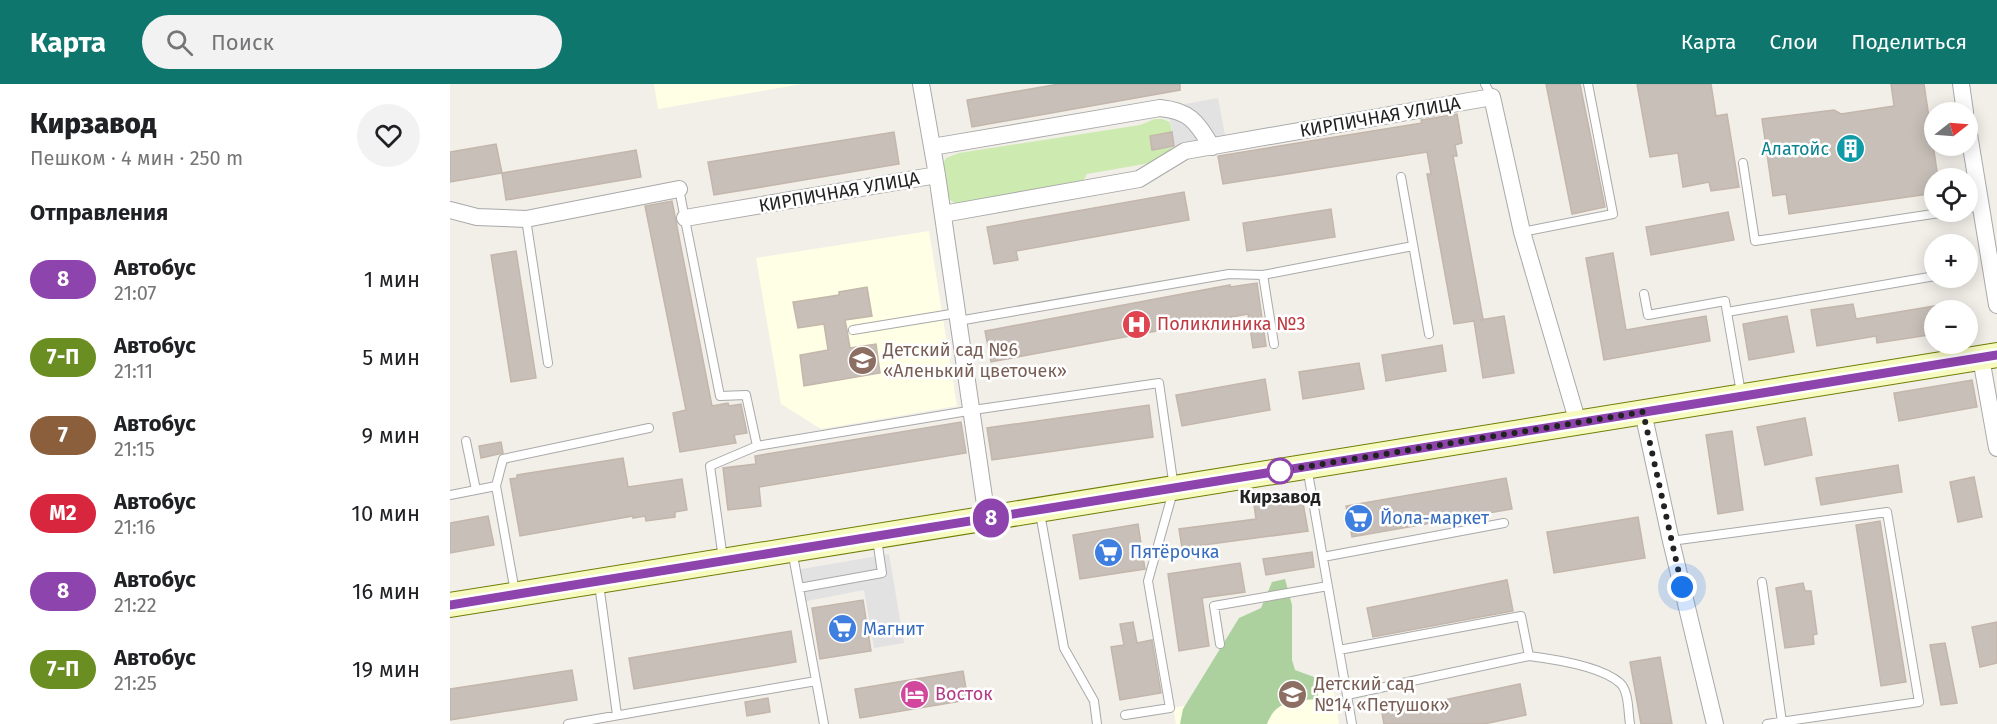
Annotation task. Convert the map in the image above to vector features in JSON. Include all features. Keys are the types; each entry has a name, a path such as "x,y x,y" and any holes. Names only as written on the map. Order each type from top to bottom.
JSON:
{"street":[{"name":"КИРПИЧНАЯ УЛИЦА","path":"685,218 937,175 921,84"},
{"path":"1961,84 1964,102"},
{"name":"КИРПИЧНАЯ УЛИЦА","path":"943,214 1139,179 1185,151 1488,91 1522,232 1578,423"},
{"path":"932,147 1160,108 1173,109 1196,121 1212,147"},
{"path":"937,175 987,518"},
{"path":"450,210 477,217 526,219 679,189"},
{"path":"1978,222 1997,305"},
{"path":"450,605 1989,356 1997,448"},
{"path":"1643,412 1715,724"}],"lane":[{"path":"1522,232 1613,214 1588,84"},
{"path":"1743,163 1755,241 1924,215"},
{"path":"1401,177 1429,334"},
{"path":"679,189 720,396 746,395 757,446"},
{"path":"526,219 548,363"},
{"path":"853,330 958,317 1229,274 1263,275 1413,246"},
{"path":"1263,275 1274,344"},
{"path":"1727,312 1924,278"},
{"path":"1644,294 1648,315 1725,301 1742,396"},
{"path":"723,561 710,466 757,446 971,410 1159,383 1174,488 1148,581 1170,708 1125,715"},
{"path":"515,594 496,486 503,459 649,428"},
{"path":"466,441 476,490"},
{"path":"1307,467 1352,724"},
{"path":"450,495 496,486"},
{"path":"1040,510 1064,648 1094,701 1097,724"},
{"path":"1671,541 1887,512 1919,702 1767,724"},
{"path":"1323,557 1504,523"},
{"path":"799,588 882,573 876,536"},
{"path":"792,550 824,724"},
{"path":"598,581 617,715"},
{"path":"1762,582 1782,722"},
{"path":"1220,644 1215,606 1328,586"},
{"path":"1339,650 1521,616 1529,656"},
{"path":"1347,695 1529,656 1557,659 1599,672 1620,683 1625,692 1629,724"},
{"path":"568,724 816,681"}],"shaded area":[{"path":"654,84 802,84 658,109"},
{"path":"1218,98 1226,140 1175,149 1168,107"},
{"name":"Детский сад №6 «Аленький цветочек»","path":"929,231 957,406 821,429 781,404 756,258"},
{"path":"889,554 904,643 874,648 864,590 802,602 796,570"},
{"name":"Детский сад №14 «Петушок»","path":"1332,680 1339,724 1176,724 1173,708"}],"green space":[{"path":"1155,119 1170,122 1172,132 1150,136 1152,150 1174,147 1156,162 1087,174 1081,185 961,207 947,198 941,167 946,158 959,153 1140,125"},
{"path":"1285,579 1292,605 1292,660 1295,670 1314,677 1319,699 1295,701 1281,706 1267,724 1180,724 1183,709 1239,618 1261,608 1272,582"}],"building":[{"path":"1059,84 1180,84 1180,90 972,127 967,100"},
{"path":"1546,84 1580,84 1605,207 1572,214"},
{"path":"1637,84 1711,84 1716,116 1727,114 1739,187 1711,191 1709,182 1683,187 1678,153 1650,157"},
{"name":"Алатойс","path":"1891,84 1924,84 1927,102 1924,102 1924,156 1935,156 1937,168 1924,168 1924,195 1789,214 1786,194 1773,196 1762,119 1834,110 1841,114 1894,106"},
{"path":"1457,114 1462,143 1455,145 1457,156 1453,156 1483,319 1480,320 1504,316 1514,373 1483,378 1474,321 1454,324 1427,174 1431,174 1427,152 1223,184 1218,156 1422,123 1421,120"},
{"path":"894,132 899,164 714,195 708,162"},
{"path":"1172,132 1174,146 1152,150 1150,136"},
{"path":"496,144 502,173 450,182 450,152"},
{"path":"636,150 641,177 506,200 502,173"},
{"path":"1184,192 1189,220 1016,251 1018,260 994,264 987,227"},
{"path":"672,201 712,406 728,403 729,406 741,404 747,433 734,435 736,443 680,452 673,413 686,410 645,206"},
{"path":"1331,209 1335,237 1247,251 1243,223"},
{"path":"1728,212 1734,240 1651,255 1646,227"},
{"path":"516,251 536,378 511,382 491,255"},
{"path":"1613,253 1626,330 1706,316 1710,341 1604,360 1586,258"},
{"path":"1257,283 1266,346 1253,348 1248,314 991,362 985,331 1230,285 1230,287"},
{"path":"867,287 872,316 845,320 850,348 876,344 880,373 804,386 800,355 828,350 824,324 798,328 793,302 839,295 839,292"},
{"path":"1853,304 1856,319 1924,308 1924,336 1877,343 1876,336 1817,346 1811,310"},
{"path":"1787,316 1794,352 1749,360 1743,324"},
{"path":"1442,345 1446,371 1386,381 1382,355"},
{"path":"1359,363 1364,389 1303,399 1299,372"},
{"path":"1265,379 1270,410 1182,426 1176,395"},
{"path":"1972,380 1977,407 1899,421 1894,393"},
{"path":"1149,405 1153,437 992,460 987,428"},
{"path":"1805,418 1812,455 1765,465 1757,427"},
{"path":"961,422 966,453 759,487 761,506 728,510 723,468 756,464 755,456"},
{"path":"1732,431 1743,510 1718,514 1706,435"},
{"path":"501,442 503,453 481,458 479,446"},
{"path":"623,458 628,487 682,479 687,510 675,512 675,517 646,521 645,516 633,518 633,516 520,536 510,479 517,478 517,475"},
{"path":"1898,465 1902,492 1821,505 1816,478"},
{"path":"1974,477 1982,517 1958,522 1950,482"},
{"path":"1506,478 1512,509 1352,537 1346,506"},
{"path":"1302,497 1308,531 1182,548 1179,529 1256,519 1254,505"},
{"path":"488,516 494,545 450,553 450,523"},
{"path":"1638,517 1645,558 1554,573 1547,532"},
{"path":"1880,521 1906,682 1881,686 1856,525"},
{"name":"Пятёрочка","path":"1138,524 1145,569 1080,579 1073,535"},
{"path":"1312,552 1314,567 1266,575 1263,559"},
{"path":"1240,563 1245,592 1202,598 1209,646 1179,651 1168,574"},
{"path":"1507,580 1513,611 1373,637 1367,608"},
{"path":"1803,583 1805,591 1811,591 1817,634 1813,635 1814,644 1785,648 1776,588"},
{"name":"Магнит","path":"863,600 871,651 820,659 812,608"},
{"path":"1133,622 1137,643 1152,640 1161,693 1120,700 1111,647 1124,645 1120,624"},
{"path":"1997,622 1997,663 1980,667 1972,627"},
{"path":"791,631 796,662 634,689 629,658"},
{"path":"1945,643 1957,703 1941,705 1930,645"},
{"path":"1660,657 1672,724 1641,724 1630,662"},
{"path":"572,670 577,700 450,720 450,689"},
{"path":"963,671 968,700 860,718 855,689"},
{"path":"1520,684 1526,715 1484,724 1384,724 1382,713"},
{"path":"768,698 770,712 747,716 745,702"}],"bus line":[{"name":"8","path":"450,605 1997,355"}],"place":[{"name":"Алатойс","path":"1850,149"},
{"name":"Поликлиника №3","path":"1136,324"},
{"name":"Детский сад №6 «Аленький цветочек»","path":"862,360"},
{"name":"Кирзавод","path":"1280,471"},
{"name":"Йола-маркет","path":"1359,518"},
{"name":"Пятёрочка","path":"1109,552"},
{"name":"Магнит","path":"842,629"},
{"name":"Восток","path":"914,694"},
{"name":"Детский сад №14 «Петушок»","path":"1293,694"}],"route":[{"path":"1280,471 1643,412 1682,587"}]}
